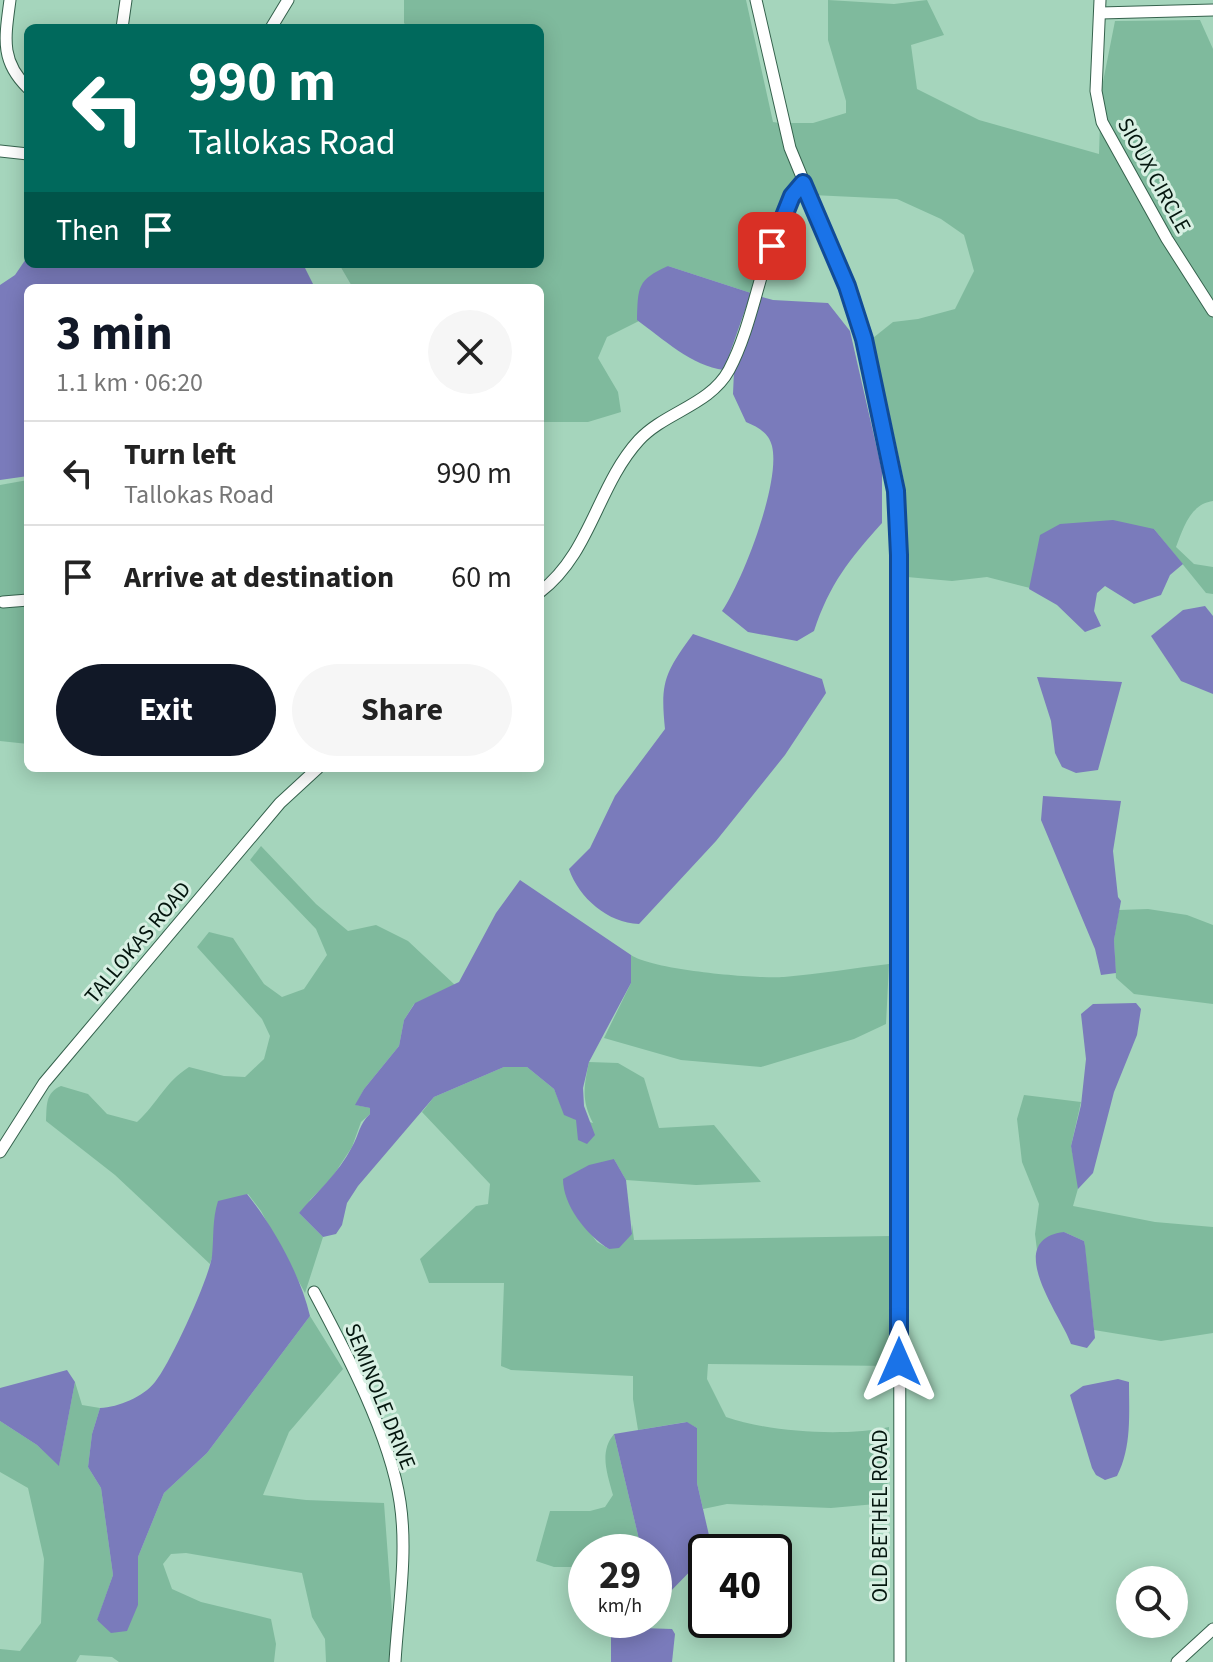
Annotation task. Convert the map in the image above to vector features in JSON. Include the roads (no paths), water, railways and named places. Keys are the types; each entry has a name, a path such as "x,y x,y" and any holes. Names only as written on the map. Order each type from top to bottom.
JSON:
{"street":[{"path":"10,0 4,48 12,75 24,85"},
{"path":"123,24 126,0"},
{"path":"273,24 288,0"},
{"name":"OLD BETHEL ROAD","path":"756,0 785,132 857,311 892,467 899,524 900,1662"},
{"path":"1100,6 1213,10"},
{"name":"SIOUX CIRCLE","path":"1100,6 1096,91 1102,122 1167,239 1213,311"},
{"path":"0,151 24,154"},
{"path":"544,587 564,572 578,551 618,470 639,441 660,423 712,391 729,370 772,246 792,196 803,183"},
{"path":"3,602 24,600"},
{"name":"TALLOKAS ROAD","path":"0,1152 33,1098 72,1049 280,803 314,772"},
{"name":"SEMINOLE DRIVE","path":"314,1292 382,1440 400,1501 402,1535 395,1662"},
{"path":"1177,1662 1213,1629"}],"water":[{"path":"24,262 24,268 305,268 313,284 24,284 24,477 0,480 0,285 15,275"},
{"path":"668,266 751,293 724,370 689,357 637,320 641,286 650,276"},
{"path":"758,296 773,300 828,303 850,331 882,471 882,523 842,573 814,631 797,641 748,632 722,611 749,555 771,483 772,446 766,434 746,422 733,394 734,371"},
{"path":"1113,520 1154,529 1183,564 1170,575 1161,595 1134,604 1105,586 1097,593 1094,611 1101,626 1085,632 1057,605 1029,589 1040,535 1060,524"},
{"path":"1205,606 1213,616 1213,694 1181,681 1151,636 1183,610"},
{"path":"693,634 822,679 826,693 785,755 716,841 639,924 628,923 606,914 587,899 569,869 590,848 615,796 665,729 664,688 676,659"},
{"path":"1037,677 1122,682 1098,770 1076,773 1062,767 1055,753 1051,721"},
{"path":"1043,796 1121,801 1113,851 1121,901 1114,940 1116,973 1101,975 1095,949 1041,820"},
{"path":"520,880 631,955 631,983 589,1062 583,1088 584,1106 595,1135 587,1144 578,1140 576,1120 564,1115 554,1089 527,1067 504,1067 434,1097 358,1186 347,1203 342,1225 336,1234 323,1237 299,1213 340,1166 370,1114 370,1108 355,1105 399,1046 404,1020 415,1003 459,982 496,913"},
{"path":"1136,1003 1141,1009 1137,1035 1114,1092 1093,1173 1078,1189 1071,1146 1081,1105 1086,1059 1081,1014 1093,1004"},
{"path":"614,1159 626,1180 632,1234 619,1248 609,1249 592,1236 571,1209 563,1179 589,1165"},
{"path":"247,1194 285,1252 310,1316 207,1453 164,1493 138,1557 138,1605 127,1631 111,1633 97,1620 113,1575 101,1488 88,1467 92,1434 100,1408 137,1397 162,1372 204,1283 212,1256 218,1201"},
{"path":"1064,1232 1084,1241 1085,1246 1095,1338 1087,1348 1071,1344 1040,1281 1036,1264 1037,1249 1046,1238"},
{"path":"67,1370 75,1382 59,1466 37,1445 0,1421 0,1388"},
{"path":"1118,1379 1129,1382 1127,1442 1117,1476 1105,1480 1096,1475 1092,1468 1070,1395 1083,1386"},
{"path":"687,1422 697,1428 697,1483 709,1534 688,1534 688,1573 672,1590 672,1534 638,1534 614,1434"},
{"path":"672,1629 675,1634 672,1662 611,1662 611,1638 672,1638"}]}
